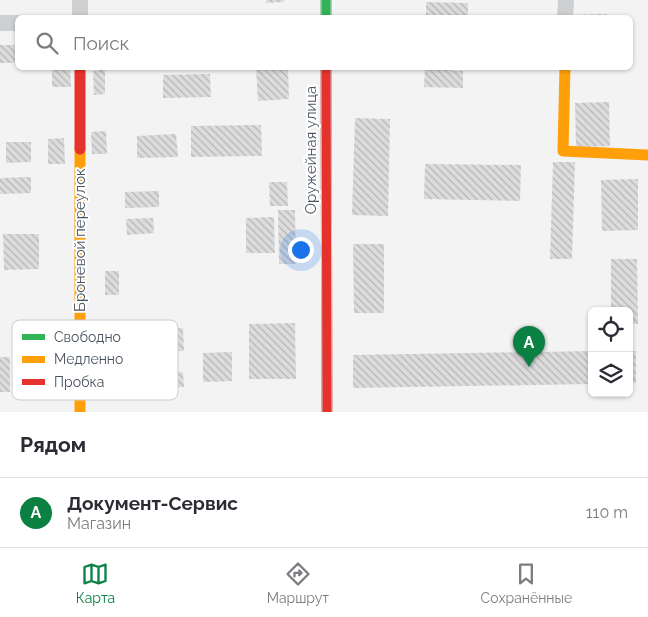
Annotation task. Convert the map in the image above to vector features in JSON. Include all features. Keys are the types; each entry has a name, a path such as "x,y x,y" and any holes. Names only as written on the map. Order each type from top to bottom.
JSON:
{"street":[{"path":"80,0 80,15"},
{"path":"326,0 326,15"},
{"path":"566,0 566,15"},
{"path":"0,23 15,23"},
{"name":"Броневой переулок","path":"80,70 80,320"},
{"name":"Оружейная улица","path":"326,70 327,412"},
{"path":"565,70 563,151 648,155"}],"building":[{"path":"266,0 284,0 284,2 266,3"},
{"path":"426,2 468,3 468,15 426,15"},
{"path":"607,14 607,15 569,15"},
{"path":"0,45 15,45 15,63 0,63"},
{"path":"52,70 70,70 71,87 52,87"},
{"path":"105,70 105,94 94,95 93,71"},
{"path":"256,70 288,70 289,99 258,101"},
{"path":"425,70 463,71 463,88 424,87"},
{"path":"210,74 211,97 163,98 163,75"},
{"path":"609,102 610,146 576,147 575,103"},
{"path":"355,118 390,119 388,216 352,215"},
{"path":"261,125 262,156 191,157 191,126"},
{"path":"106,131 107,154 92,154 91,132"},
{"path":"176,134 178,157 137,158 137,136"},
{"path":"64,138 65,164 48,164 48,139"},
{"path":"6,142 31,142 31,162 6,163"},
{"path":"553,162 575,162 572,259 550,259"},
{"path":"425,164 521,165 520,201 424,199"},
{"path":"31,177 31,193 0,194 0,178"},
{"path":"638,179 638,230 602,231 601,180"},
{"path":"269,182 287,182 288,206 270,206"},
{"path":"159,191 159,207 125,208 125,192"},
{"path":"278,210 295,210 296,264 279,264"},
{"path":"274,217 275,253 246,253 246,218"},
{"path":"153,218 154,233 127,235 126,219"},
{"path":"3,234 39,234 39,269 4,270"},
{"path":"353,244 384,244 384,313 354,313"},
{"path":"611,259 637,259 638,324 633,324 633,307 611,307"},
{"path":"105,271 119,271 119,295 105,295"},
{"path":"295,323 296,379 249,379 249,324"},
{"path":"178,328 183,328 184,351 178,351"},
{"path":"588,351 588,384 353,388 353,355"},
{"path":"633,351 636,351 636,383 633,383"},
{"path":"232,352 232,381 203,382 203,353"},
{"path":"0,357 10,357 10,392 0,392"},
{"path":"178,372 183,372 184,387 178,387"}],"tram line":[{"path":"321,0 321,15"},
{"path":"331,0 331,15"},
{"path":"321,70 322,412"},
{"path":"331,70 332,412"}],"traffic: fast":[{"path":"326,0 326,15"}],"traffic: slow":[{"path":"565,70 563,151 648,155"},
{"path":"80,149 80,320"},
{"path":"80,400 80,412"}],"traffic: jam":[{"path":"80,70 80,149"},
{"path":"326,70 327,412"}],"place":[{"name":"Документ-Сервис","path":"529,367"}]}
